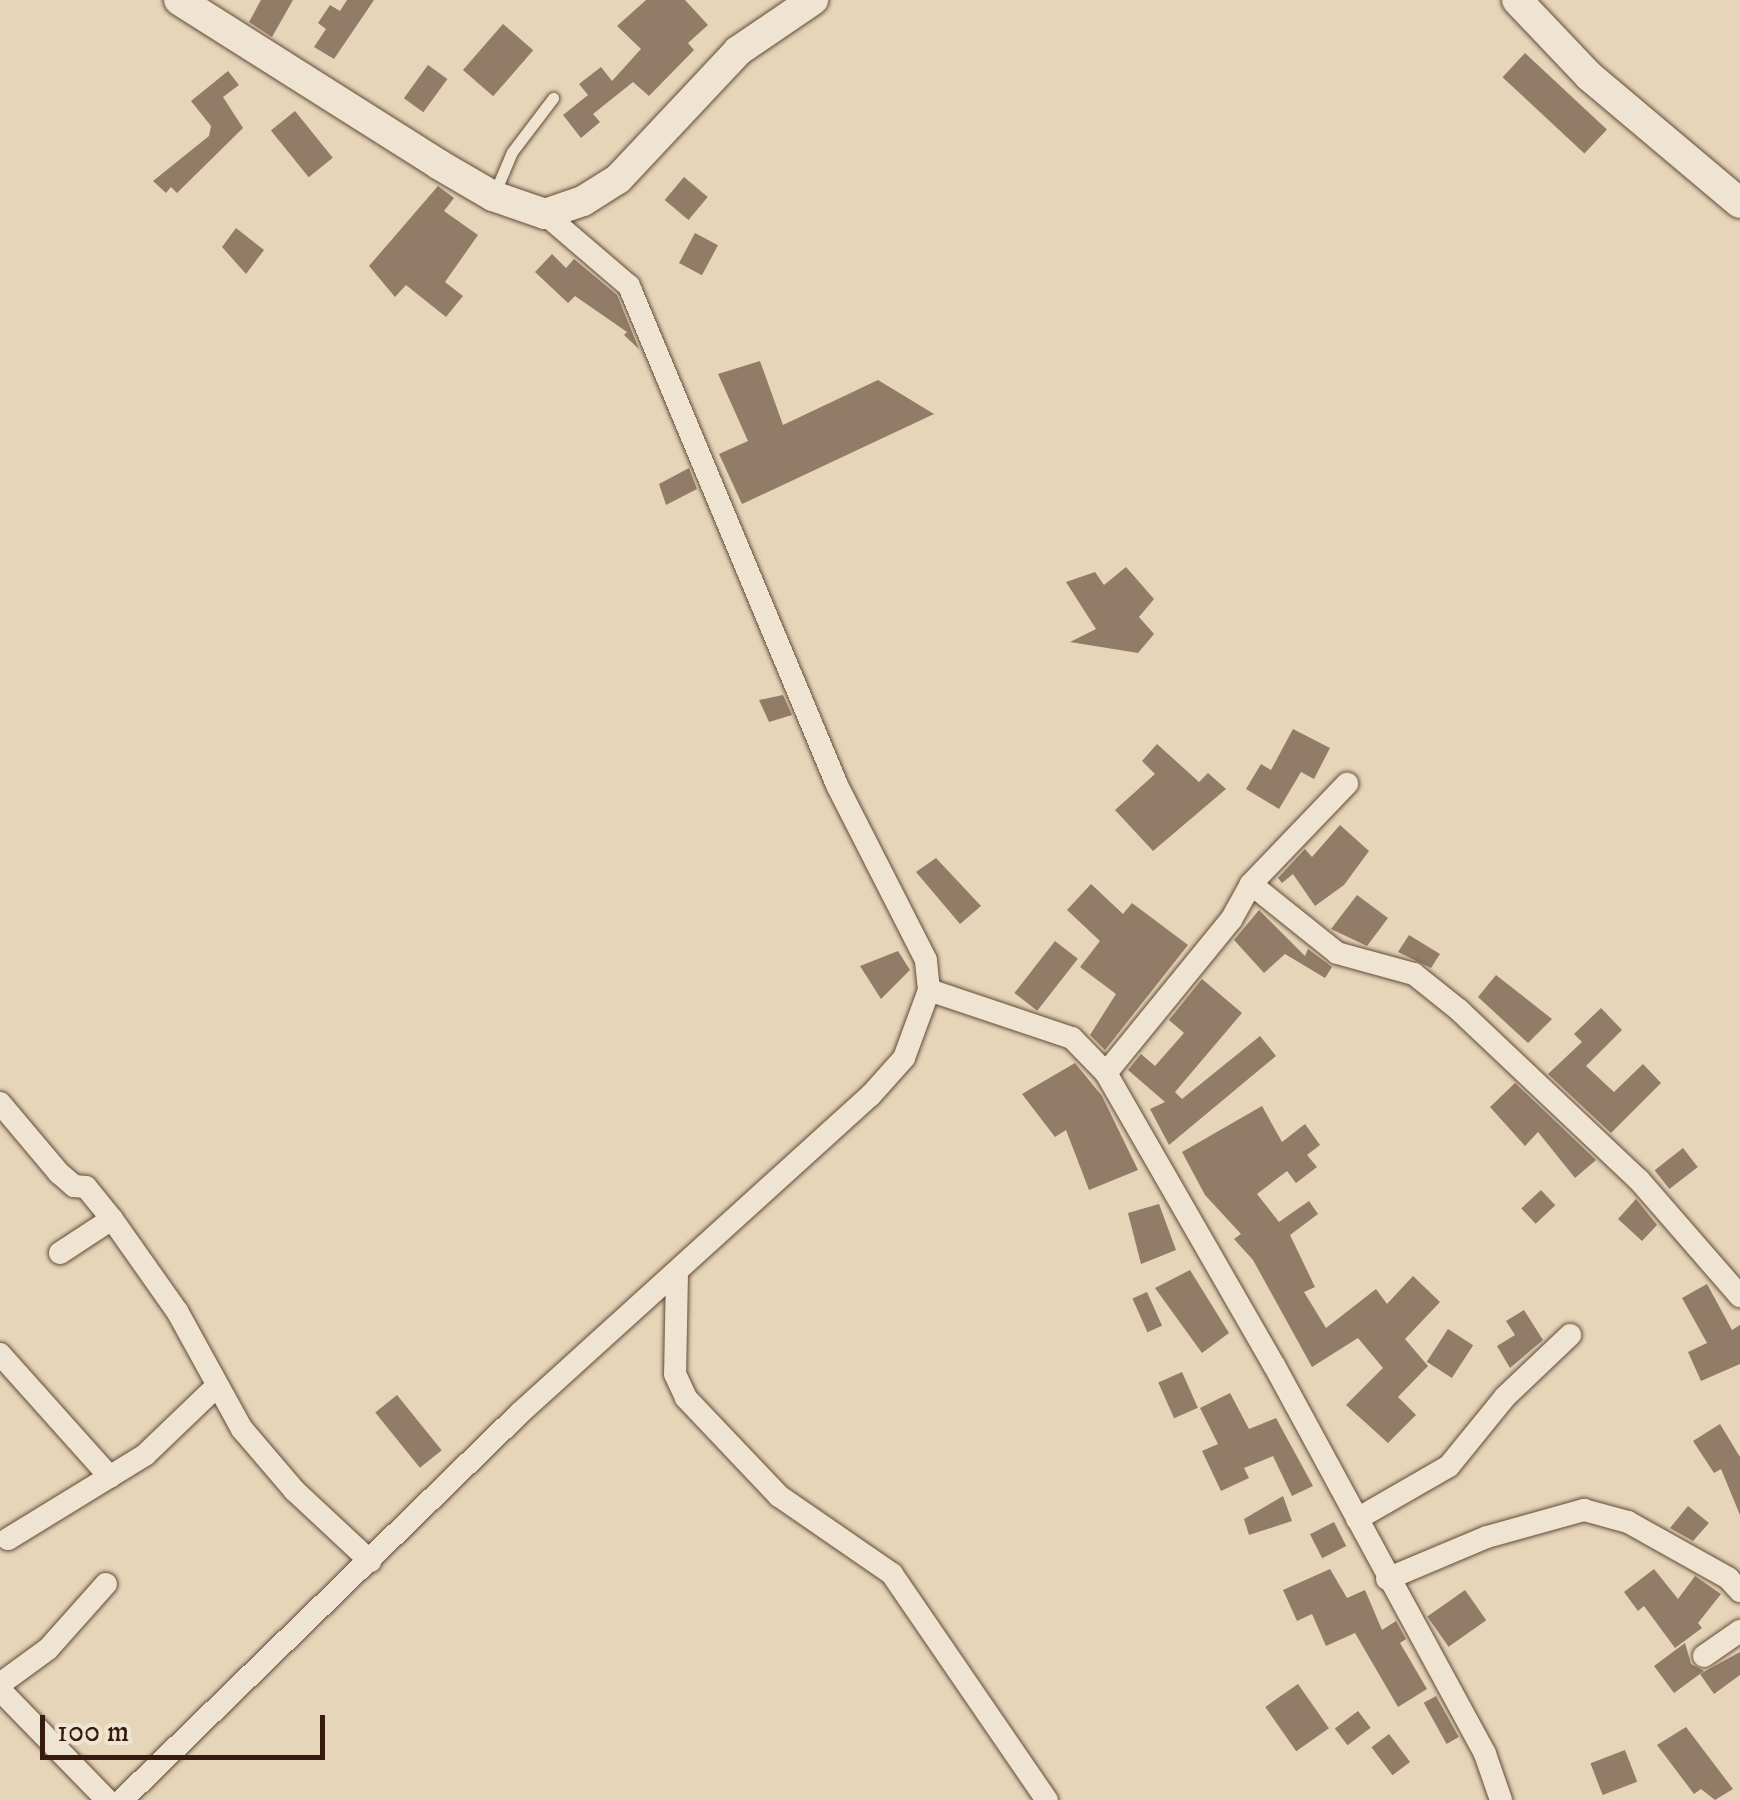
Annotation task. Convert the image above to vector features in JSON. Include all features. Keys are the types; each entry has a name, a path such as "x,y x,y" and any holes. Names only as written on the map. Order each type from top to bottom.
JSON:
{"street":[{"path":"122,1800 370,1561 893,1071 929,990 926,960 830,768 629,286 599,254 545,214 493,196 179,0"},
{"path":"545,214 583,201 618,179 738,51 812,0"},
{"path":"1517,0 1589,76 1740,203"},
{"path":"1106,1073 1231,920 1252,884 1347,784"},
{"path":"1252,884 1337,953 1414,974 1459,1010 1639,1180 1740,1296"},
{"path":"929,990 1072,1038 1106,1073 1358,1519 1484,1754 1501,1800"},
{"path":"0,1103 60,1173 74,1186 86,1187 112,1220 177,1312 217,1386 272,1465 370,1561"},
{"path":"60,1253 112,1220"},
{"path":"677,1273 675,1374 686,1398 779,1496 892,1574 1047,1800"},
{"path":"1358,1519 1449,1466 1505,1397 1570,1335"},
{"path":"0,1354 110,1478"},
{"path":"8,1538 145,1455 217,1386"},
{"path":"1388,1579 1488,1538 1584,1510 1628,1522 1728,1578 1740,1591"},
{"path":"106,1584 48,1649 0,1687 107,1800"},
{"path":"1704,1656 1740,1631"}],"lane":[{"path":"493,196 512,152 553,98"}],"building":[{"path":"261,0 293,0 272,37 249,22"},
{"path":"347,0 374,0 334,59 314,47 326,29 318,23 330,5 340,11"},
{"path":"646,0 685,0 708,25 688,43 694,50 649,96 633,82 593,114 600,122 581,138 563,115 588,95 579,84 601,67 612,81 641,49 617,26"},
{"path":"503,24 533,50 493,96 463,70"},
{"path":"1525,53 1607,129 1584,154 1502,77"},
{"path":"428,65 447,79 423,112 404,98"},
{"path":"228,71 239,85 223,97 243,128 177,193 171,187 166,193 153,181 209,136 211,126 191,101"},
{"path":"295,111 333,158 309,177 271,131"},
{"path":"684,177 708,197 688,220 665,200"},
{"path":"438,186 454,198 444,211 478,235 445,282 463,296 446,317 406,285 395,297 369,266"},
{"path":"236,228 264,250 246,274 222,247"},
{"path":"695,233 718,245 702,275 679,263"},
{"path":"552,254 566,268 574,259 617,295 639,349 624,335 627,332 575,296 568,303 535,272"},
{"path":"760,361 783,425 878,380 934,414 742,504 719,454 748,441 718,374"},
{"path":"689,468 697,489 666,505 659,484"},
{"path":"1126,567 1154,599 1139,617 1154,634 1138,653 1070,642 1096,629 1066,582 1095,572 1104,585"},
{"path":"783,695 792,715 769,722 759,700"},
{"path":"1293,729 1330,748 1314,779 1301,772 1279,809 1246,789 1261,764 1271,770"},
{"path":"1157,744 1199,782 1208,773 1226,789 1153,851 1115,810 1155,774 1142,761"},
{"path":"1340,825 1369,851 1344,885 1315,906 1293,874 1282,883 1278,878 1305,849 1312,857"},
{"path":"936,858 981,906 960,924 916,872"},
{"path":"1091,884 1123,914 1132,903 1188,945 1105,1050 1090,1035 1116,994 1080,967 1100,941 1067,910"},
{"path":"1357,895 1388,918 1367,946 1331,929"},
{"path":"1259,910 1305,956 1308,949 1332,967 1325,978 1285,954 1264,973 1234,940"},
{"path":"1409,935 1440,954 1431,968 1398,952"},
{"path":"1055,941 1078,959 1037,1011 1014,993"},
{"path":"898,951 910,970 881,999 860,966"},
{"path":"1496,975 1552,1019 1528,1043 1478,997"},
{"path":"1202,979 1242,1013 1175,1092 1182,1099 1260,1036 1276,1056 1169,1145 1150,1109 1165,1102 1128,1070 1141,1054 1155,1066 1184,1033 1169,1020"},
{"path":"1601,1008 1622,1030 1586,1066 1614,1092 1643,1064 1661,1083 1611,1133 1548,1074 1582,1042 1574,1034"},
{"path":"1075,1063 1102,1096 1138,1170 1089,1190 1066,1130 1055,1137 1022,1094"},
{"path":"1515,1083 1596,1160 1575,1178 1538,1132 1525,1146 1490,1107"},
{"path":"1262,1106 1282,1142 1305,1124 1320,1145 1307,1155 1317,1167 1296,1183 1287,1171 1257,1194 1279,1222 1309,1201 1318,1214 1290,1235 1315,1287 1304,1292 1326,1328 1376,1289 1387,1304 1413,1276 1440,1302 1405,1339 1428,1366 1398,1397 1416,1415 1388,1443 1346,1405 1383,1368 1358,1338 1312,1367 1253,1260 1234,1239 1241,1234 1205,1195 1182,1152"},
{"path":"1683,1148 1698,1167 1669,1189 1655,1170"},
{"path":"1541,1190 1555,1205 1536,1224 1521,1208"},
{"path":"1636,1199 1657,1225 1642,1241 1618,1219"},
{"path":"1159,1204 1176,1250 1141,1264 1128,1213"},
{"path":"1190,1270 1229,1333 1202,1353 1155,1288"},
{"path":"1707,1284 1732,1330 1740,1325 1740,1364 1701,1381 1688,1352 1707,1343 1682,1298"},
{"path":"1147,1292 1162,1326 1147,1332 1132,1299"},
{"path":"1524,1310 1543,1340 1510,1368 1497,1346 1515,1335 1506,1321"},
{"path":"1448,1329 1473,1345 1452,1378 1427,1362"},
{"path":"1182,1372 1198,1408 1174,1418 1158,1383"},
{"path":"1230,1393 1249,1429 1276,1418 1313,1486 1292,1496 1273,1456 1244,1468 1249,1478 1221,1491 1202,1451 1218,1444 1200,1408"},
{"path":"397,1395 442,1450 420,1468 375,1413"},
{"path":"1720,1424 1740,1457 1740,1515 1721,1469 1714,1473 1693,1441"},
{"path":"1283,1496 1292,1521 1249,1535 1244,1519"},
{"path":"1688,1506 1709,1523 1693,1541 1670,1528"},
{"path":"1334,1522 1346,1546 1322,1558 1310,1534"},
{"path":"1330,1569 1347,1598 1365,1590 1382,1630 1396,1621 1406,1639 1400,1643 1427,1689 1398,1707 1355,1633 1326,1646 1312,1614 1297,1621 1283,1590"},
{"path":"1654,1569 1678,1599 1695,1576 1721,1594 1698,1623 1702,1628 1675,1648 1644,1606 1638,1611 1624,1592"},
{"path":"1465,1590 1486,1620 1449,1647 1427,1616"},
{"path":"1685,1643 1691,1664 1704,1671 1674,1693 1654,1666"},
{"path":"1740,1652 1740,1675 1714,1694 1700,1674"},
{"path":"1298,1684 1329,1728 1296,1751 1265,1707"},
{"path":"1436,1696 1459,1737 1447,1744 1424,1703"},
{"path":"1358,1711 1371,1728 1347,1745 1335,1728"},
{"path":"1686,1727 1733,1789 1715,1800 1701,1789 1694,1794 1657,1745"},
{"path":"1389,1734 1410,1762 1392,1775 1371,1747"},
{"path":"1625,1750 1637,1782 1603,1795 1590,1763"}]}
